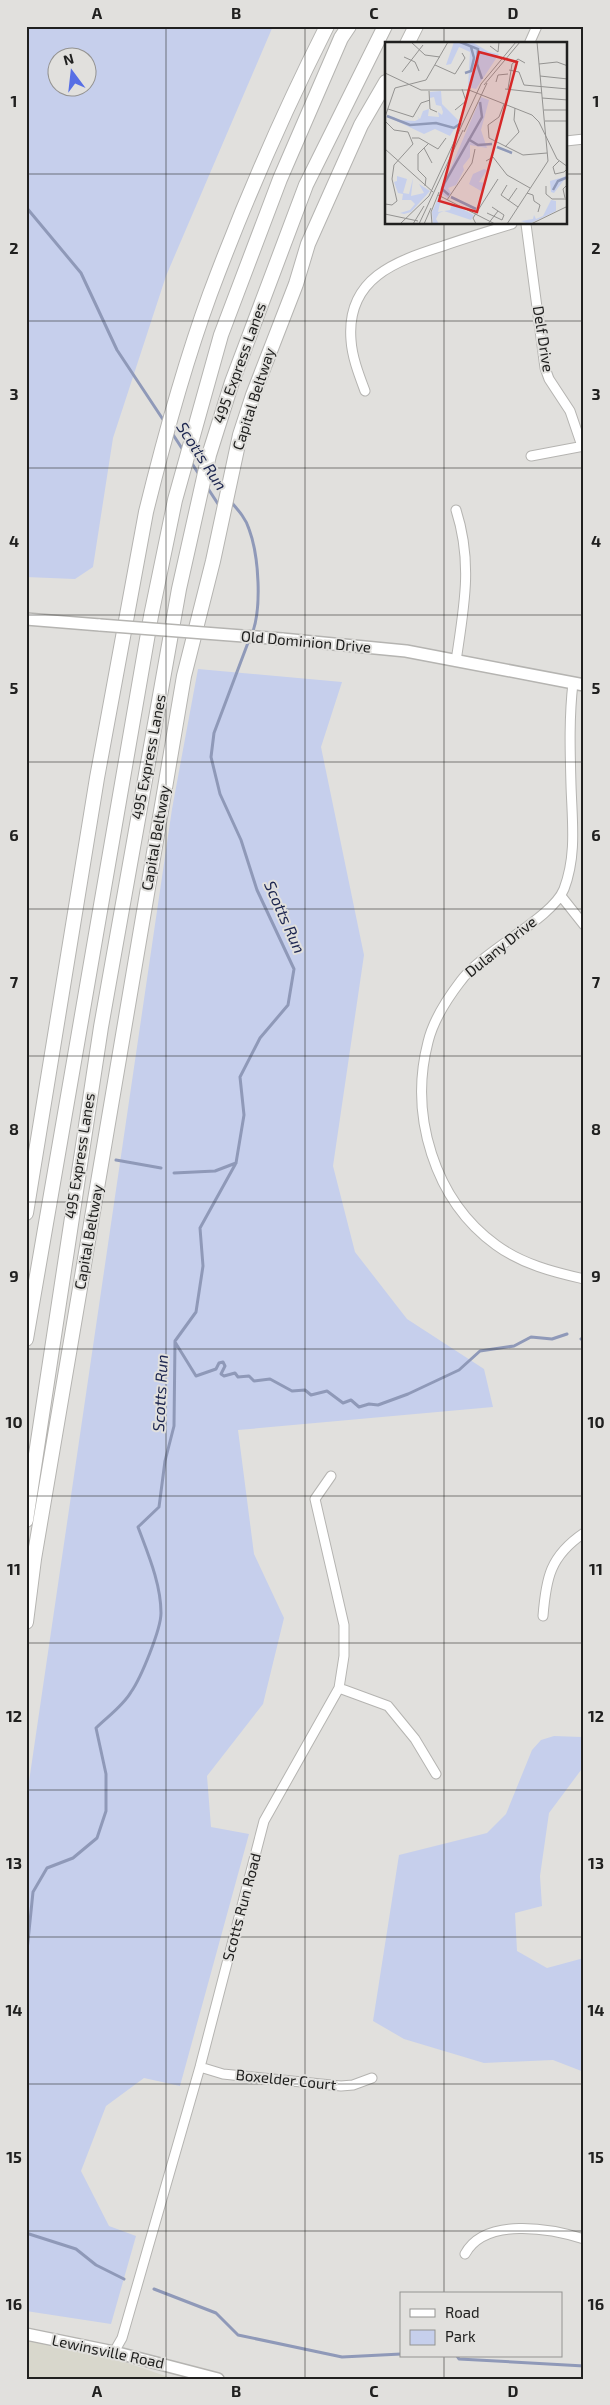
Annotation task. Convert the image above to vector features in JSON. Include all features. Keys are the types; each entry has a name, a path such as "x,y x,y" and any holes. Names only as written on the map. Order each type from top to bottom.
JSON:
{"highway":[{"path":"26,1213 97,778 146,512 156,470 200,321 236,226 299,82 327,26"},
{"name":"495 Express Lanes","path":"26,1339 150,626 175,500 221,335 280,179 341,38 349,26"},
{"name":"495 Express Lanes","path":"26,1520 101,1027 192,527 208,455 232,382 306,185 385,26"},
{"path":"409,42 416,26"},
{"name":"Capital Beltway","path":"26,1622 34,1559 109,1127 184,676 213,561 240,436 266,360 296,284 308,244 361,125 385,84"}],"main road":[{"name":"Old Dominion Drive","path":"26,619 391,649 578,684"},
{"name":"Lewinsville Road","path":"26,2334 114,2352 218,2379"}],"street":[{"path":"531,42 537,26"},
{"path":"568,141 584,139"},
{"path":"365,391 353,354 351,336 354,311 367,286 377,275 401,259 509,225"},
{"name":"Delf Drive","path":"526,225 545,368 552,384 570,411 583,446"},
{"path":"531,456 583,446"},
{"path":"456,510 464,540 466,560 463,618 456,661"},
{"name":"Dulany Drive","path":"578,684 569,716 574,837 567,880 561,896 551,908 471,969 460,982 439,1016 430,1035 425,1057 423,1101 424,1128 442,1179 453,1198 479,1230 496,1245 528,1262 548,1270 584,1279"},
{"path":"561,896 584,925"},
{"name":"Scotts Run Road","path":"114,2352 122,2338 200,2067 264,1821 339,1688 344,1656 344,1625 315,1499 331,1476"},
{"path":"542,1616 545,1587 554,1562 561,1552 584,1533"},
{"path":"339,1688 388,1706 415,1739 436,1774"},
{"name":"Boxelder Court","path":"200,2067 223,2074 341,2086 353,2085 372,2078"},
{"path":"465,2254 475,2240 498,2230 539,2230 584,2239"}],"shaded area":[{"path":"26,2338 78,2346 174,2379 26,2379"}],"green space":[{"path":"26,26 273,26 166,276 113,438 93,567 75,579 26,577"},
{"path":"198,669 342,682 321,747 364,955 333,1166 355,1252 407,1319 484,1369 493,1407 238,1430 254,1554 284,1618 263,1704 207,1776 211,1827 249,1834 180,2086 144,2078 106,2106 81,2171 109,2226 136,2236 111,2324 26,2311 26,1802 172,809"},
{"path":"554,1736 581,1737 584,1740 584,1766 549,1813 540,1876 542,1906 515,1913 517,1951 547,1968 584,1958 584,2072 553,2060 484,2063 404,2039 373,2021 399,1855 487,1833 506,1814 532,1750 541,1740"}],"waterway":[{"name":"Scotts Run","path":"26,207 81,273 117,350 164,421"},
{"name":"Scotts Run","path":"172,433 183,450"},
{"name":"Scotts Run","path":"191,462 200,476"},
{"name":"Scotts Run","path":"207,487 220,507"},
{"name":"Scotts Run","path":"229,504 232,503 246,522 255,553 258,596 252,634"},
{"name":"Scotts Run","path":"26,1960 33,1892 47,1868 73,1858 97,1838 106,1811 106,1774 96,1728 128,1697 145,1665 158,1630 161,1613 159,1591 138,1527 159,1507 165,1461 174,1426 175,1341 196,1312 203,1266 200,1228 236,1163 244,1115 240,1077 260,1038 288,1005 294,969 257,890 241,840 220,794 211,757 214,733 249,640"},
{"path":"116,1160 161,1168"},
{"path":"174,1173 215,1171 236,1163"},
{"path":"175,1342 196,1376 216,1369 219,1363 223,1362 225,1366 221,1374 224,1376 235,1373 238,1377 249,1376 254,1381 270,1379 292,1391 305,1390 311,1395 327,1391 343,1403 351,1400 359,1407 369,1404 378,1405 408,1394 459,1370 480,1351 514,1346 531,1337 552,1339 567,1334"},
{"path":"26,2233 76,2249 96,2265 124,2279"},
{"path":"154,2289 216,2313 238,2335 342,2357 400,2354"},
{"path":"458,2358 584,2366"}]}
